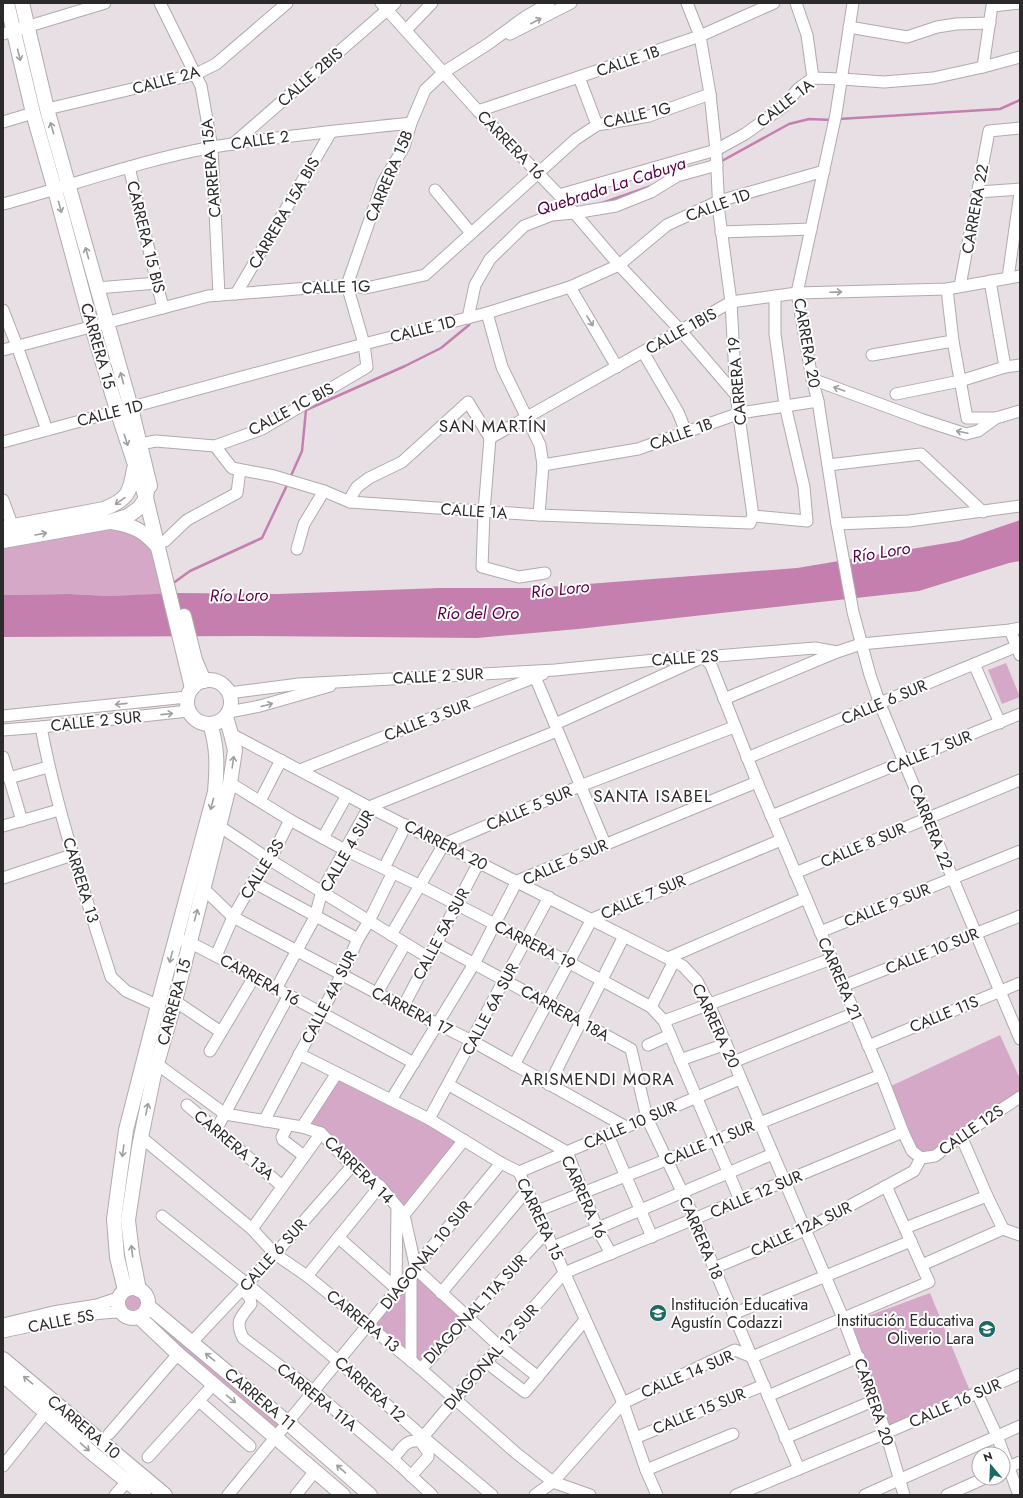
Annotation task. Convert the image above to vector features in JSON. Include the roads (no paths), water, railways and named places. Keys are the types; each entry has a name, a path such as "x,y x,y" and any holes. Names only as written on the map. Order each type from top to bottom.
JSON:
{"main road":[{"name":"CARRERA 15","path":"7,3 8,32 33,114 62,188 97,288 107,323 135,466 163,549"},
{"name":"CARRERA 15","path":"22,3 47,109 62,188 92,327 124,409 140,444 190,661 194,688"},
{"path":"8,528 104,509 115,504 123,500 128,494 131,488 135,466"},
{"path":"3,541 109,522 128,516 138,508 146,498 150,484"},
{"path":"109,522 125,524 136,528 163,549"},
{"path":"212,680 225,687 229,694 231,699 227,714 220,722 210,724 198,722 192,718 188,711 187,704 194,688 212,680"},
{"name":"CARRERA 15","path":"122,1294 114,1220 126,1130 159,1006 203,888 220,826 230,783 235,750 227,714"},
{"name":"CARRERA 15","path":"140,1290 132,1254 128,1220 141,1137 157,1064 175,1001 182,941 215,792 217,759 214,737 210,724"},
{"path":"135,1288 140,1290 147,1296 148,1306 143,1315 129,1318 120,1312 118,1307 122,1294 135,1288"},
{"name":"CARRERA 11","path":"148,1306 288,1423 370,1495"},
{"name":"CARRERA 11","path":"139,1317 213,1385 276,1437 342,1495"},
{"name":"CARRERA 10","path":"3,1359 50,1407 131,1476 165,1495"},
{"name":"CARRERA 10","path":"3,1375 50,1407"},
{"name":"CARRERA 10","path":"131,1476 144,1495"}],"street":[{"path":"8,32 105,3"},
{"name":"CARRERA 15A","path":"160,3 201,86 212,148 219,295"},
{"name":"CALLE 2A","path":"47,109 196,74 216,64 287,3"},
{"path":"406,30 432,3"},
{"path":"411,123 426,90 444,72 488,44 525,17 549,3"},
{"path":"488,44 572,3"},
{"name":"CARRERA 19","path":"687,3 700,36 710,94 722,232 731,302 736,394 740,413 751,519"},
{"name":"CALLE 1B","path":"478,111 700,36 774,3"},
{"path":"796,3 807,35 813,78"},
{"name":"CARRERA 20","path":"853,3 836,114 797,293 812,379 818,402 837,524 853,612"},
{"path":"983,67 992,6 1020,3"},
{"name":"CARRERA 16","path":"388,5 426,54 478,111 559,194 619,265 681,331 736,394"},
{"name":"CALLE 2BIS","path":"233,144 388,5"},
{"path":"849,27 907,37 937,27 956,24 990,23"},
{"name":"CALLE 1A","path":"559,194 716,161 745,134 784,106 798,89 813,78 884,82 933,78 1020,57"},
{"path":"580,77 597,125"},
{"name":"CALLE 1G","path":"3,350 208,296 347,285 366,288 425,275 576,139 597,125 649,116 710,94"},
{"path":"3,122 33,114"},
{"name":"CALLE 2","path":"3,204 62,188 129,167 212,148 233,144 411,123"},
{"name":"CARRERA 15B","path":"347,285 383,182 404,147 411,123"},
{"name":"CARRERA 22","path":"960,286 989,131 1020,128"},
{"name":"CARRERA 15A BIS","path":"236,294 331,132"},
{"path":"468,318 475,285 490,259 524,226 552,215 616,206 651,192 677,176 716,161"},
{"name":"CARRERA 15 BIS","path":"129,167 163,308"},
{"name":"CALLE 1D","path":"3,442 364,344 487,313 570,287 619,265 667,225 719,202 824,171"},
{"path":"978,192 1020,189"},
{"path":"435,190 471,233"},
{"path":"1008,278 1020,193"},
{"path":"722,232 811,229"},
{"name":"CALLE 1BIS","path":"490,438 731,302 797,293 947,289 1020,276"},
{"path":"990,281 1005,367"},
{"path":"97,288 157,283"},
{"path":"347,285 364,344"},
{"path":"570,287 617,367"},
{"path":"947,289 953,341 967,418 996,418 1020,411"},
{"name":"CARRERA 20","path":"775,296 775,334 785,406 804,487 807,521"},
{"path":"3,310 47,430"},
{"path":"487,313 502,367 528,417 540,445 543,465 539,515"},
{"path":"872,355 953,341"},
{"name":"CALLE 1C BIS","path":"140,444 156,441 215,446 262,429 367,367 364,344"},
{"path":"644,352 678,412 686,432"},
{"path":"896,394 960,381 1005,367 1020,365"},
{"path":"812,379 923,420 966,434 978,431 996,418"},
{"path":"350,502 357,487 369,478 402,462 468,402 490,438 484,512 482,567 519,577 545,573"},
{"name":"CALLE 1B","path":"543,465 638,449 740,413 818,402"},
{"name":"CALLE 1A","path":"215,446 232,468 289,480 324,491 350,502 539,515 807,521"},
{"path":"828,465 921,454 983,512"},
{"path":"163,549 187,520 237,493 240,470"},
{"path":"297,549 304,524 324,491"},
{"path":"3,500 8,528"},
{"path":"837,524 909,521 1020,506"},
{"name":"CARRERA 22","path":"853,612 861,644 880,704 975,934 1020,1038"},
{"path":"724,699 837,652 861,644 1015,629 1019,649"},
{"name":"CALLE 2S","path":"534,674 555,670 695,656 704,657 815,648 837,652"},
{"name":"CALLE 6 SUR","path":"747,758 974,664 1019,649"},
{"name":"CARRERA 21","path":"704,657 711,665 747,758 881,1075 903,1132 912,1151 921,1158"},
{"name":"CALLE 4 SUR","path":"276,989 315,917 322,891 369,806 556,728 704,657"},
{"path":"974,664 1000,723"},
{"path":"534,674 605,844"},
{"name":"CALLE 2 SUR","path":"229,694 299,684 344,681 534,674"},
{"name":"CALLE 3 SUR","path":"300,770 534,674"},
{"name":"CALLE 2 SUR","path":"227,714 303,695 344,681"},
{"name":"CALLE 2 SUR","path":"3,716 194,688"},
{"name":"CALLE 2 SUR","path":"3,730 188,711"},
{"name":"CALLE 7 SUR","path":"771,816 1020,714"},
{"name":"CALLE 5 SUR","path":"444,844 580,786 734,726"},
{"name":"CARRERA 13","path":"41,727 48,767 59,810 111,977 126,991 159,1006"},
{"name":"CARRERA 20","path":"231,734 347,795 683,966 697,981 709,1004 844,1318 886,1433 904,1495"},
{"path":"3,757 22,821"},
{"path":"260,801 282,760"},
{"path":"9,778 48,767"},
{"name":"CALLE 8 SUR","path":"795,873 1020,780"},
{"name":"CALLE 6 SUR","path":"391,1100 474,964 518,881 757,782"},
{"name":"CARRERA 19","path":"230,783 322,838 421,886 526,940 651,1008 664,1021 740,1200"},
{"path":"322,838 347,795"},
{"path":"3,826 59,810"},
{"name":"CALLE 3S","path":"233,917 253,882 270,860 290,820"},
{"name":"CALLE 4A SUR","path":"264,1120 342,974 358,939 369,921 406,825"},
{"path":"220,826 270,860 429,958"},
{"name":"CALLE 7 SUR","path":"514,1065 592,919 781,840"},
{"path":"391,935 421,886 444,844"},
{"name":"CALLE 9 SUR","path":"820,932 1020,851"},
{"path":"3,878 72,855"},
{"name":"CALLE 5A SUR","path":"403,1007 478,862"},
{"path":"253,882 358,939"},
{"name":"CARRERA 17","path":"203,888 233,917 403,1007 472,1041 626,1127"},
{"name":"CALLE 6A SUR","path":"429,1119 449,1085 549,897"},
{"path":"651,1008 671,960 806,898"},
{"name":"CALLE 10 SUR","path":"843,986 1020,916"},
{"path":"216,956 233,917"},
{"path":"549,1085 624,936"},
{"name":"CARRERA 16","path":"182,941 216,956 414,1063"},
{"name":"CARRERA 18A","path":"436,943 631,1049"},
{"path":"377,993 404,944"},
{"path":"664,1021 831,959"},
{"path":"210,1051 254,977"},
{"name":"CALLE 11S","path":"868,1046 1020,983"},
{"path":"216,1130 289,995"},
{"path":"175,1001 221,1032"},
{"path":"733,1062 854,1013"},
{"path":"648,1045 670,1035"},
{"path":"680,1060 726,1044"},
{"name":"CARRERA 18","path":"631,1049 647,1118 695,1219 714,1268 799,1469"},
{"name":"CARRERA 15","path":"299,1054 429,1119 501,1164 520,1172 623,1403 656,1495"},
{"name":"CARRERA 14","path":"157,1064 225,1114 302,1127 321,1133 352,1166 380,1186 401,1211 413,1272 411,1361"},
{"path":"302,1127 337,1073"},
{"name":"CALLE 11 SUR","path":"537,1211 881,1075"},
{"name":"CALLE 10 SUR","path":"520,1172 740,1079"},
{"name":"CARRERA 16","path":"449,1085 567,1152 597,1228 611,1254"},
{"name":"CALLE 12S","path":"921,1158 935,1156 961,1136 1020,1097"},
{"name":"CARRERA 13A","path":"187,1105 282,1186"},
{"path":"288,1125 282,1137 283,1140 304,1156"},
{"name":"CALLE 12 SUR","path":"564,1273 903,1132"},
{"path":"252,1229 321,1133"},
{"path":"608,1135 652,1237"},
{"path":"961,1136 1003,1229"},
{"name":"CARRERA 13","path":"141,1137 176,1168 252,1229 275,1254 307,1276 421,1369 516,1453 553,1482 590,1495"},
{"path":"397,1289 401,1211 464,1140"},
{"path":"553,1247 773,1154"},
{"path":"921,1158 914,1171 886,1186 922,1265 1003,1229 1020,1235"},
{"name":"DIAGONAL 10 SUR","path":"228,1495 501,1164"},
{"name":"CALLE 6 SUR","path":"192,1342 275,1254 352,1166"},
{"path":"307,1276 380,1186"},
{"name":"CALLE 12A SUR","path":"714,1268 805,1230 886,1186"},
{"path":"441,1293 527,1190"},
{"path":"905,1228 987,1196"},
{"name":"CARRERA 12","path":"162,1216 245,1286 338,1361 422,1439 492,1495"},
{"name":"DIAGONAL 11A SUR","path":"421,1369 546,1232"},
{"path":"339,1238 397,1289"},
{"path":"734,1314 911,1241"},
{"name":"CALLE 14 SUR","path":"623,1403 735,1350 752,1357 929,1282 922,1265"},
{"path":"413,1272 441,1293 499,1346 538,1377"},
{"name":"DIAGONAL 12 SUR","path":"422,1439 499,1346 564,1273"},
{"name":"CARRERA 11A","path":"245,1286 251,1304 239,1320 238,1328 243,1338 312,1392 393,1459 432,1495"},
{"name":"CALLE 5S","path":"3,1324 53,1312 97,1305 122,1294"},
{"name":"CALLE 5S","path":"3,1332 69,1318 120,1312"},
{"path":"486,1362 525,1392 585,1320"},
{"path":"109,1434 178,1354"},
{"name":"CALLE 15 SUR","path":"768,1396 859,1357"},
{"name":"CALLE 16 SUR","path":"736,1495 758,1491 799,1469 886,1433 1020,1374"},
{"path":"148,1457 213,1385"},
{"name":"CALLE 15 SUR","path":"635,1438 764,1385"},
{"path":"976,1393 997,1436 1000,1446"},
{"path":"199,1401 250,1446"},
{"path":"785,1438 874,1401"},
{"path":"535,1495 553,1482 623,1403"},
{"path":"3,1466 50,1407"},
{"path":"865,1495 1020,1426"},
{"path":"646,1470 733,1434"},
{"path":"393,1459 407,1442 422,1439 428,1452 428,1457 411,1476"},
{"path":"296,1495 316,1472"},
{"path":"115,1495 131,1476"},
{"path":"1011,1478 1019,1495"},
{"path":"947,1495 971,1484"}],"water":[{"name":"Río del Oro","path":"1020,520 1020,561 1009,563 919,591 578,629 477,638 252,636 3,637 3,595 69,594 109,596 178,593 279,594 439,588 535,588 797,568 959,541"}],"waterway":[{"name":"Quebrada La Cabuya","path":"839,119 1000,109 1020,100"},
{"name":"Quebrada La Cabuya","path":"720,162 789,124 809,119 832,120"},
{"name":"Quebrada La Cabuya","path":"599,204 651,186"},
{"name":"Quebrada La Cabuya","path":"290,478 302,451 306,410 405,366 441,348 469,325 470,322"},
{"name":"Quebrada La Cabuya","path":"172,584 190,571 262,538 288,483"}],"place":[{"name":"Institución Educativa Agustín Codazzi","path":"658,1313"},
{"name":"Institución Educativa Oliverio Lara","path":"987,1329"}],"district":[{"name":"SAN MARTÍN","path":"493,426"},
{"name":"SANTA ISABEL","path":"653,796"},
{"name":"ARISMENDI MORA","path":"598,1079"}],"water label":[{"name":"Río Loro","path":"881,552"},
{"name":"Río Loro","path":"560,589"},
{"name":"Río Loro","path":"239,595"}]}
